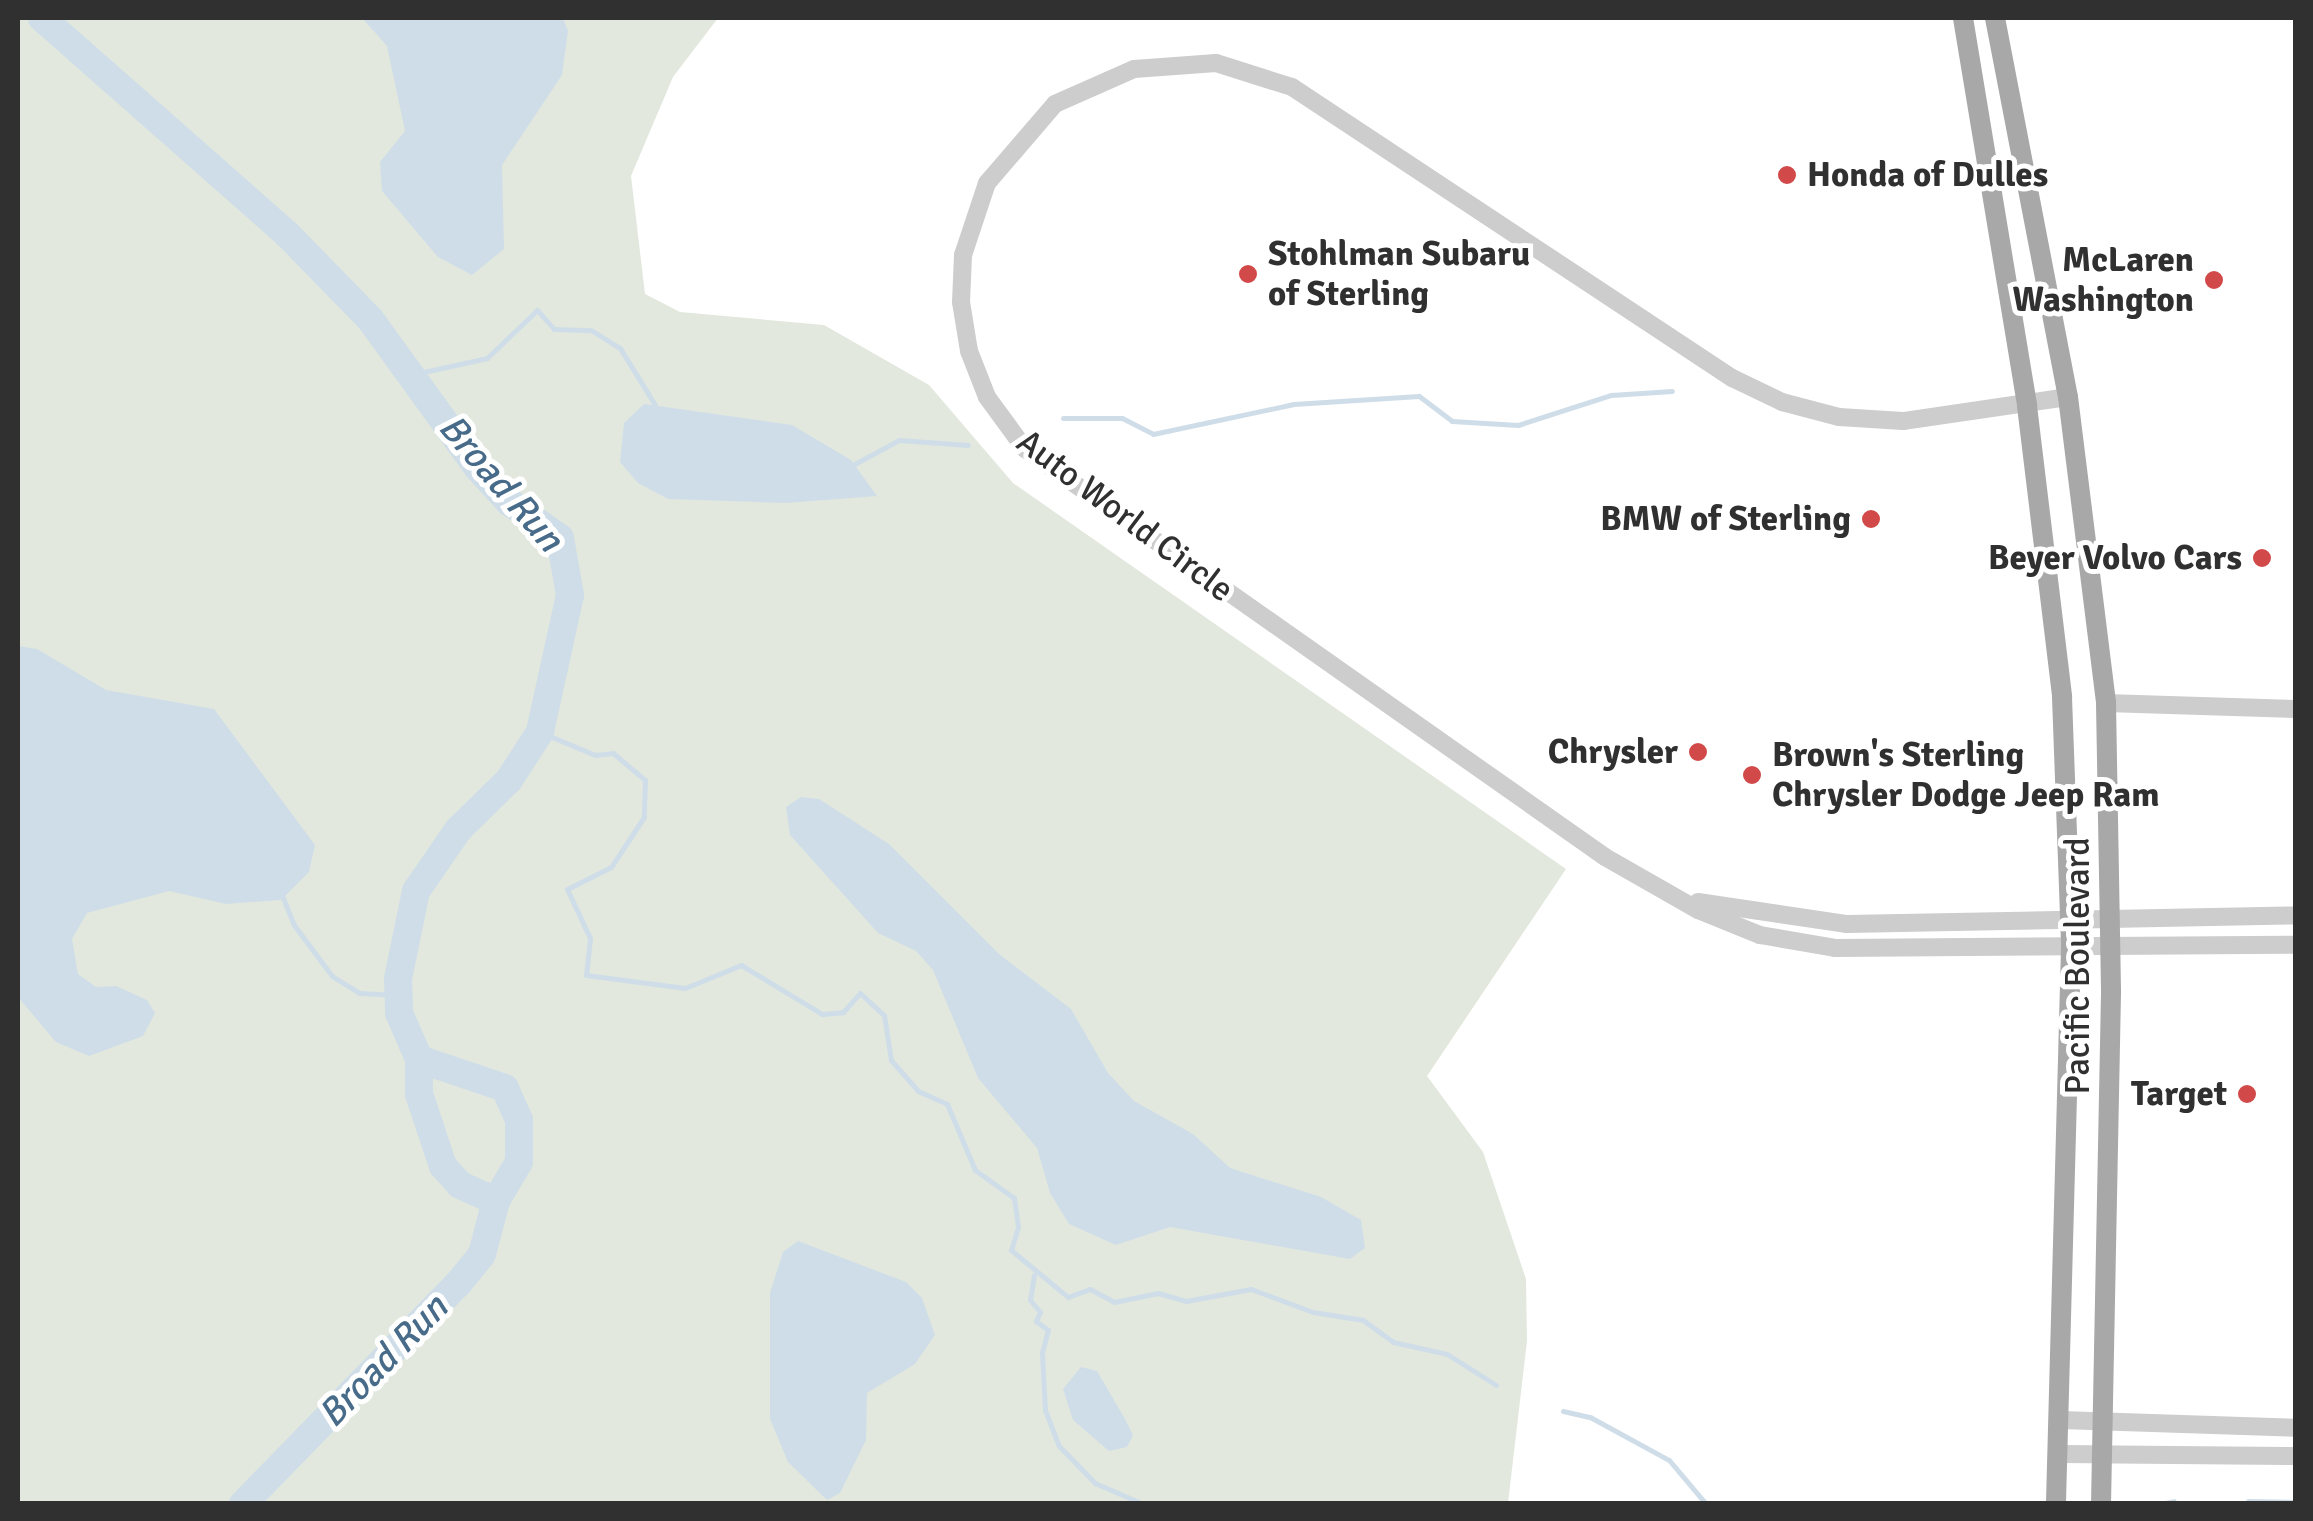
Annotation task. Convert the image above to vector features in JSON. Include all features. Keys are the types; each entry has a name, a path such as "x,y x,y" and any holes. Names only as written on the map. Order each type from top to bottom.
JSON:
{"main road":[{"name":"Pacific Boulevard","path":"1963,18 2028,406 2062,698 2071,948 2056,1504"},
{"name":"Pacific Boulevard","path":"1995,18 2068,397 2106,703 2111,948 2101,1504"}],"street":[{"name":"Auto World Circle","path":"2068,397 2028,406 1904,421 1839,417 1782,402 1732,378 1316,102 1242,67 1173,62 1107,77 1055,104 1002,159 968,232 961,302 977,373 1025,450 1606,857 1680,898 1760,935 1806,944 2071,948 2296,945"},
{"path":"2106,703 2296,709"},
{"name":"Auto World Circle","path":"1680,898 1847,924 2296,915"},
{"path":"2061,1420 2296,1428"},
{"path":"2060,1454 2296,1456"}],"shaded area":[{"path":"18,18 718,18 673,77 631,176 645,294 680,312 824,325 929,385 1013,483 1566,869 1427,1076 1483,1152 1526,1279 1527,1341 1508,1503 18,1503"},
{"path":"362,18 563,18 568,31 562,75 502,165 504,249 472,275 438,257 382,191 380,162 405,131 387,46"},
{"path":"644,404 792,425 851,460 877,496 786,503 668,499 638,483 620,462 624,423"},
{"path":"18,646 37,649 106,690 214,709 315,845 309,872 281,900 226,904 169,891 87,913 72,939 78,974 96,987 116,986 147,1000 155,1013 143,1036 89,1056 56,1042 18,997"},
{"path":"801,797 819,799 889,844 999,954 1071,1009 1108,1073 1134,1101 1193,1134 1230,1168 1321,1197 1361,1220 1365,1248 1350,1259 1170,1227 1116,1245 1069,1224 1050,1193 1037,1148 978,1078 933,970 916,951 878,933 790,835 786,807"},
{"path":"798,1241 906,1282 922,1298 935,1335 915,1364 867,1393 866,1440 840,1493 827,1500 788,1462 770,1419 770,1293 783,1252"},
{"path":"1081,1367 1097,1371 1125,1419 1133,1435 1127,1447 1109,1451 1073,1420 1063,1389"}],"waterway":[{"name":"Broad Run","path":"42,18 288,235 370,319 478,468 509,502 560,538 570,595 540,732 509,780 458,830 416,891 398,979 399,1013 419,1059 419,1094 443,1166 460,1185 496,1201"},
{"path":"410,375 487,358 537,310 554,329 591,330 620,348 655,405"},
{"path":"1063,418 1122,418 1153,434 1294,404 1419,396 1452,421 1518,425 1611,395 1672,391"},
{"path":"849,467 899,440 968,445"},
{"path":"540,732 595,755 613,753 645,780 644,817 611,867 567,889 590,938 586,975 685,988 741,965 822,1014 843,1012 860,993 884,1015 891,1060 918,1091 947,1104 975,1170 1014,1198 1018,1227 1011,1250 1068,1297 1090,1289 1114,1302 1158,1293 1186,1301 1251,1289 1313,1312 1363,1320 1393,1342 1447,1354 1496,1385"},
{"path":"281,893 294,925 332,976 359,993 398,995"},
{"name":"Broad Run","path":"243,1504 458,1284 482,1254 496,1201 519,1162 519,1120 505,1088 419,1059"},
{"path":"1034,1275 1030,1300 1040,1312 1036,1321 1048,1330 1042,1353 1045,1410 1059,1446 1095,1483 1143,1504"},
{"path":"1563,1411 1590,1417 1669,1460 1706,1504"},
{"path":"2161,1504 2174,1501"},
{"path":"2248,1501 2296,1502"}],"place":[{"name":"Honda of Dulles","path":"1787,175"},
{"name":"Stohlman Subaru of Sterling","path":"1248,274"},
{"name":"McLaren Washington","path":"2214,280"},
{"name":"BMW of Sterling","path":"1871,519"},
{"name":"Beyer Volvo Cars","path":"2262,558"},
{"name":"Chrysler","path":"1698,752"},
{"name":"Brown's Sterling Chrysler Dodge Jeep Ram","path":"1752,775"},
{"name":"Target","path":"2247,1094"}]}
